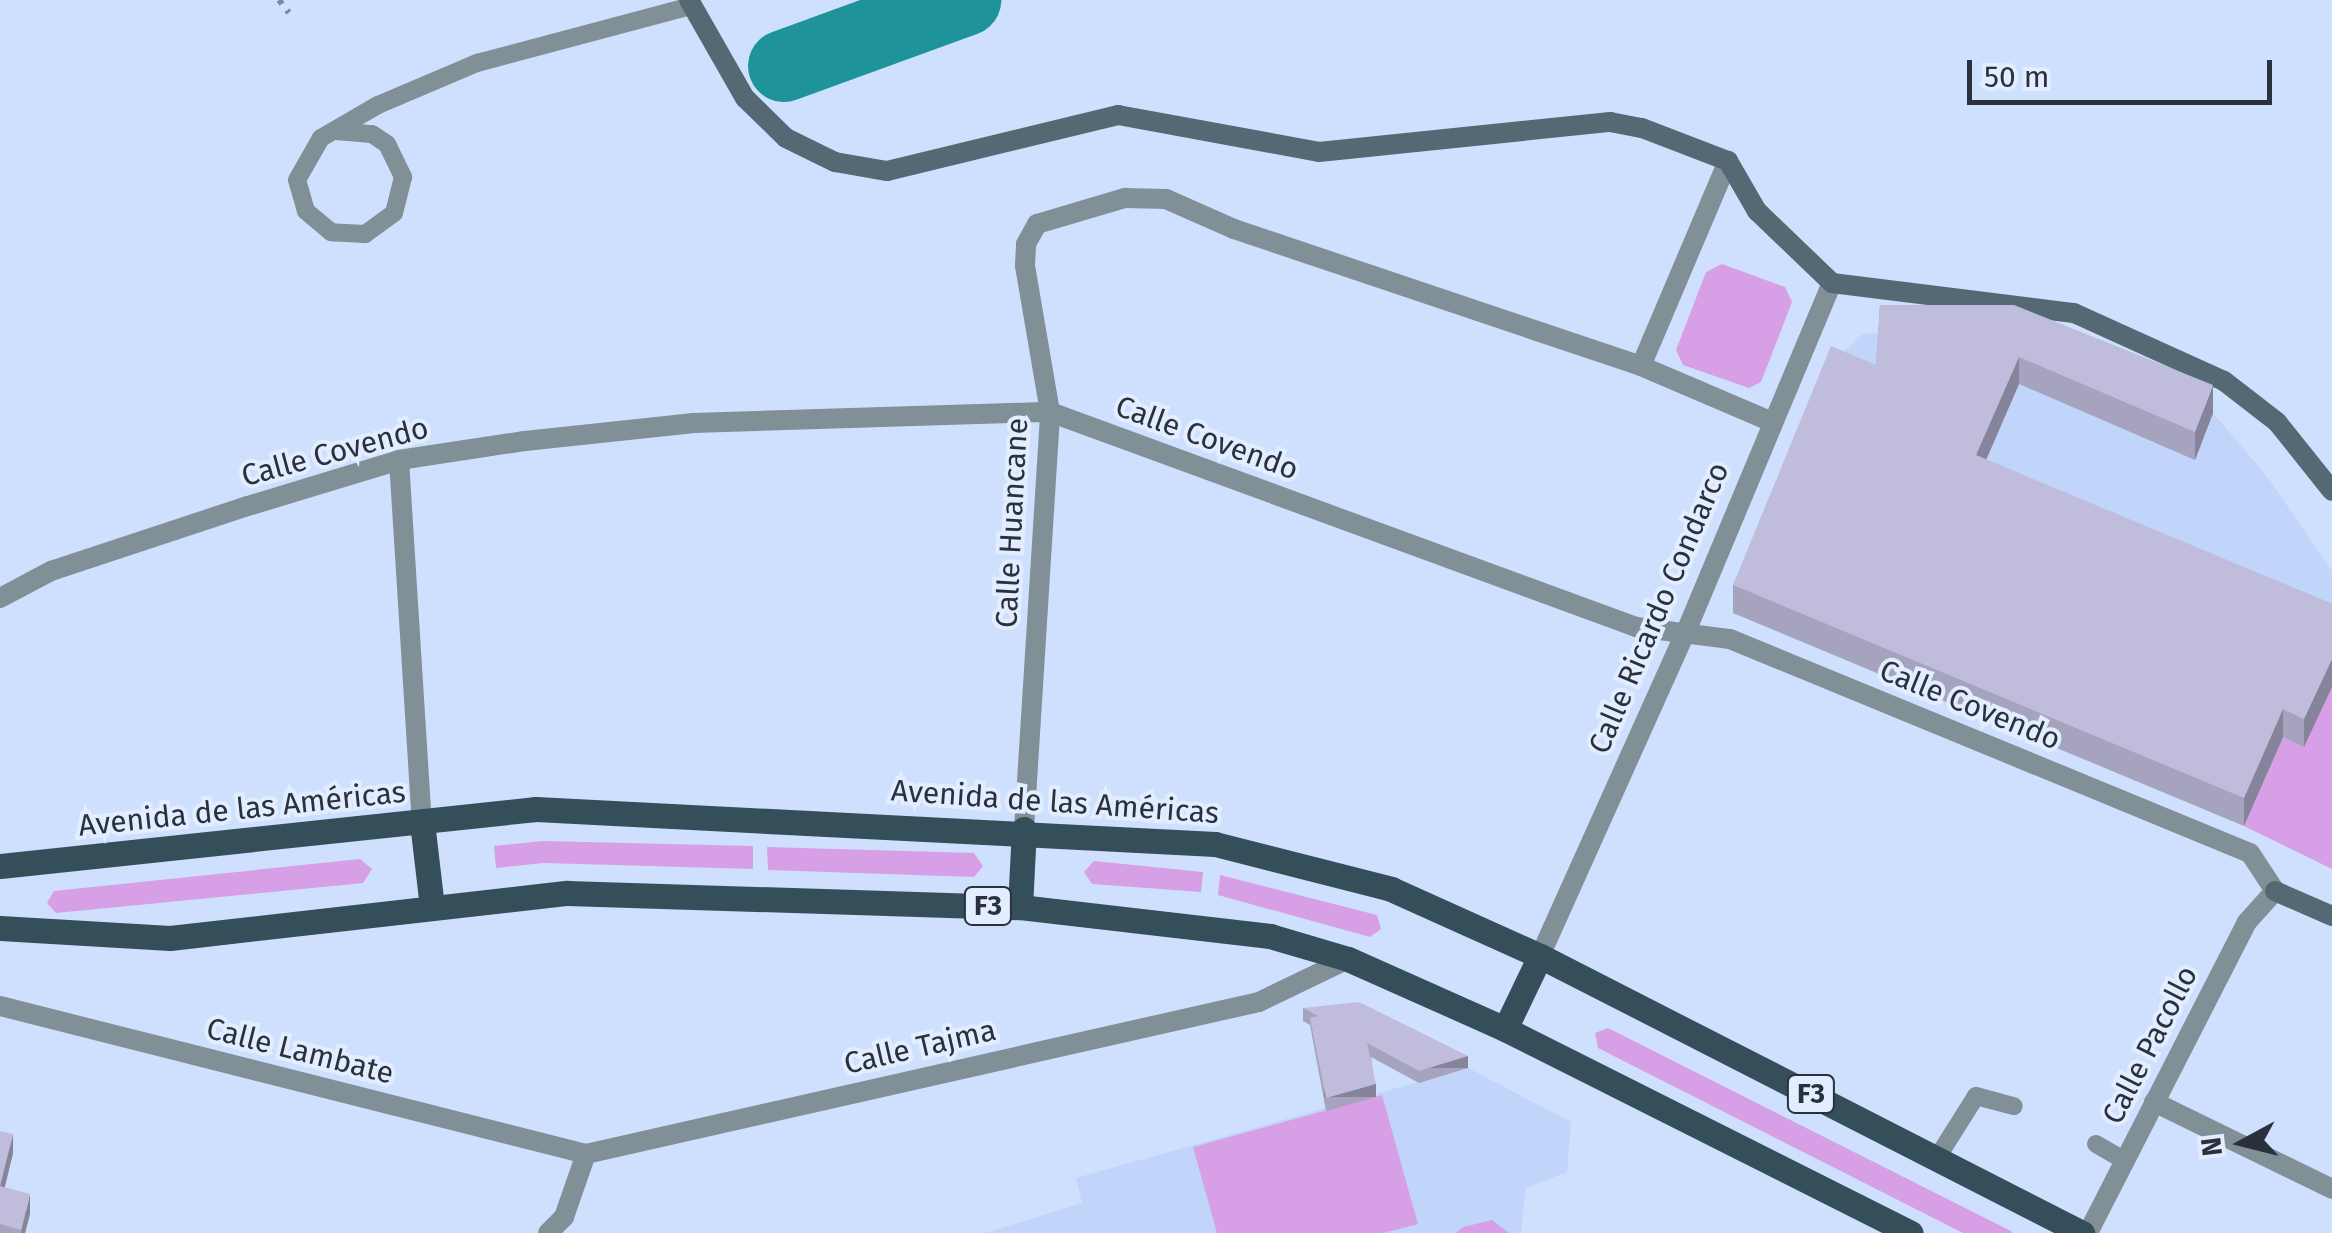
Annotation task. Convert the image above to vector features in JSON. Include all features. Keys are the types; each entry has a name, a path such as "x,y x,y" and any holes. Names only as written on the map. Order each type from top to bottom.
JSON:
{"main road":[{"path":"690,3 745,98 786,138 835,162 887,170 1118,115 1318,152 1610,122 1728,162 1757,211 1832,284 2074,312 2224,381 2277,422 2332,491"},
{"name":"Avenida de las Américas","path":"0,866 536,809 1157,836 1270,854 1392,890 1540,956 2085,1233"},
{"path":"422,822 432,906"},
{"path":"1020,907 1024,829"},
{"path":"2275,891 2332,916"},
{"name":"F3","path":"0,928 170,938 566,893 1020,907 1270,936 1348,959 1505,1029 1911,1233"},
{"path":"1505,1029 1540,956"}],"street":[{"path":"1728,162 1641,366 1770,421"},
{"name":"Calle Huancane","path":"1024,829 1050,412 1026,266 1037,224 1125,198 1166,199 1234,229 1641,366"},
{"name":"Calle Ricardo Condarco","path":"1540,956 1686,634 1770,421 1832,284"},
{"name":"Calle Covendo","path":"0,598 50,572 400,460 694,423 1050,412 1636,627 1730,639 2250,852 2275,891"},
{"path":"400,460 422,822"},
{"name":"Calle Pacollo","path":"2085,1233 2247,922 2275,891"},
{"name":"Calle Tajma","path":"586,1154 1259,1002 1348,959"},
{"name":"Calle Lambate","path":"0,1006 586,1154"},
{"path":"2154,1102 2332,1189"},
{"path":"548,1233 564,1217 586,1154"}],"lane":[{"path":"336,131 372,134 387,144 403,177 394,213 365,234 331,232 299,196 301,164 321,138 378,105 477,63 690,3"},
{"path":"1937,1158 1976,1096 2014,1106"},
{"path":"2096,1144 2124,1160"}],"path":[{"path":"279,0 289,13"}],"shaded area":[{"path":"1722,264 1785,287 1792,302 1761,382 1749,388 1683,365 1676,350 1706,272"},
{"path":"1879,333 2213,413 2266,475 2332,571 2332,687 2269,769 2244,826 1733,613 1841,354 1863,334"},
{"path":"2332,687 2332,869 2244,826 2282,737 2304,746"},
{"path":"543,841 753,846 753,869 543,863 496,868 494,846"},
{"path":"767,847 974,853 983,866 974,877 768,870"},
{"path":"360,859 372,869 363,883 56,913 47,903 54,891"},
{"path":"1094,861 1203,872 1201,892 1092,884 1084,872"},
{"path":"1220,875 1377,915 1381,929 1370,937 1218,895"},
{"path":"1608,1028 2012,1233 1963,1233 1598,1048 1595,1033"},
{"path":"1468,1068 1571,1122 1567,1172 1526,1188 1521,1233 985,1233 1082,1203 1076,1178"},
{"path":"1382,1095 1418,1224 1383,1233 1217,1233 1193,1147"},
{"path":"1492,1220 1509,1233 1456,1233 1463,1227"}],"building":[{"path":"1880,305 2014,305 2213,385 2195,432 2019,357 1976,455 2332,604 2332,659 2304,719 2283,709 2244,798 1733,585 1831,346 1876,365"},
{"path":"1359,1002 1468,1056 1419,1071 1367,1043 1376,1084 1326,1098 1310,1018 1318,1016 1303,1008"},
{"path":"0,1131 13,1134 0,1186"},
{"path":"0,1186 30,1194 21,1230 0,1224"}],"waterway":[{"path":"784,66 965,0"}]}
